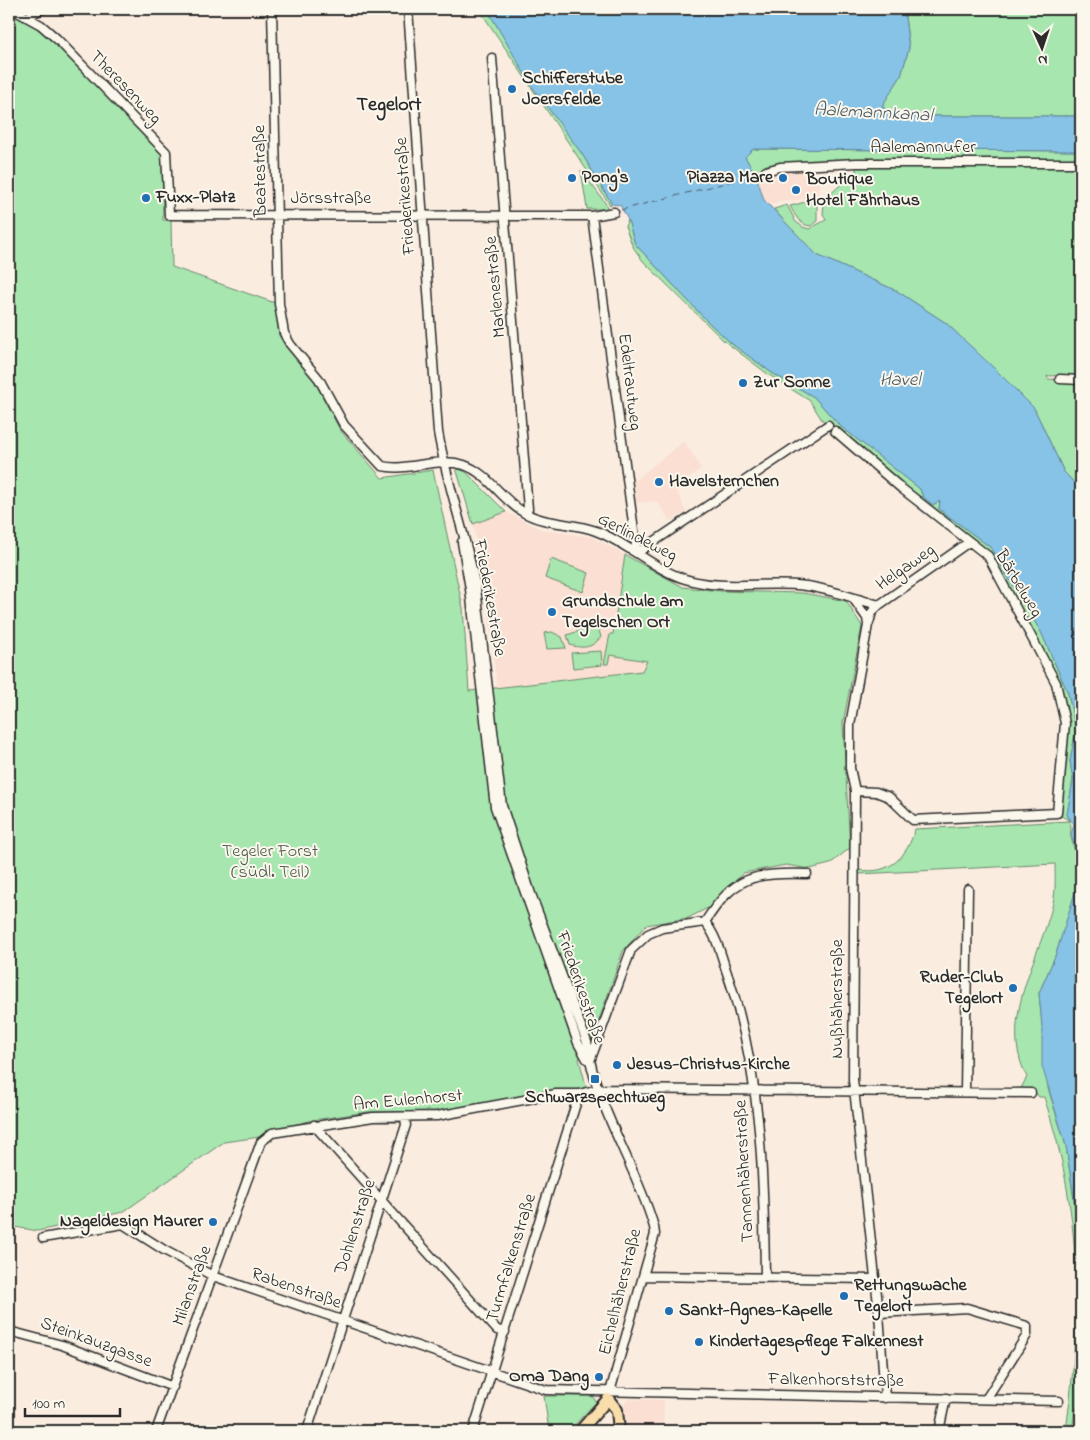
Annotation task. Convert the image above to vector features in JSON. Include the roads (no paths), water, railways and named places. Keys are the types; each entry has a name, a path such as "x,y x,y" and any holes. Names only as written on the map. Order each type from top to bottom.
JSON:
{"main road":[{"path":"580,1431 610,1395 617,1410 619,1431"}],"street":[{"name":"Theresenweg","path":"12,9 41,25 57,39 166,152 169,214"},
{"path":"28,17 42,9"},
{"name":"Beatestraße","path":"272,9 279,304 284,333"},
{"name":"Friederikestraße","path":"408,9 438,432 460,527 470,589 495,807 578,1043 590,1063"},
{"name":"Marlenestraße","path":"492,58 528,509 526,514"},
{"name":"Aalemannufer","path":"766,171 785,166 857,163 1081,163"},
{"name":"Jörsstraße","path":"169,214 592,216 614,212"},
{"name":"Edeltrautweg","path":"592,216 637,553"},
{"name":"Gerlindeweg","path":"284,333 290,344 320,379 344,425 382,466 391,468 444,463 466,465 477,471 508,501 526,514 548,522 594,530 678,576 702,583 806,586 856,601 879,605"},
{"path":"1060,379 1081,380"},
{"path":"637,553 828,425"},
{"name":"Bärbelweg","path":"835,431 901,488 988,556 1056,682 1065,723 1057,813 915,820 911,819 889,796 876,792 855,791"},
{"name":"Helgaweg","path":"868,625 872,612 879,605 969,542"},
{"path":"856,601 867,618 868,625"},
{"name":"Nußhäherstraße","path":"868,625 850,725 850,768 855,791 853,1080 879,1313 885,1398"},
{"path":"590,1063 624,966 635,945 648,934 662,928 705,922 716,905 730,892 751,878 767,873 807,874"},
{"path":"964,1092 968,889"},
{"name":"Tannenhäherstraße","path":"705,922 720,951 738,1004 755,1090 763,1174 764,1278"},
{"name":"Eichelhäherstraße","path":"590,1063 598,1089 655,1234 610,1395"},
{"path":"598,1089 1031,1093"},
{"name":"Am Eulenhorst","path":"258,1150 263,1138 272,1133 314,1125 373,1117 405,1118 459,1113 556,1094 579,1094 598,1089"},
{"name":"Turmfalkenstraße","path":"473,1431 579,1094"},
{"name":"Dohlenstraße","path":"307,1431 406,1124 405,1118"},
{"path":"314,1125 497,1330 504,1332"},
{"name":"Milanstraße","path":"156,1431 258,1150"},
{"name":"Rabenstraße","path":"43,1238 123,1224 164,1250 213,1276 546,1390"},
{"path":"643,1276 874,1279"},
{"path":"879,1313 967,1308 1027,1326 1027,1335 986,1399"},
{"name":"Steinkauzgasse","path":"9,1331 62,1345 172,1387"},
{"name":"Falkenhorststraße","path":"546,1390 610,1395 1059,1400"},
{"path":"939,1431 946,1398"}],"water":[{"path":"487,9 904,9 909,48 901,76 882,106 893,116 1081,116 1081,151 753,149 745,157 756,175 764,200 817,255 897,291 946,323 997,371 1034,408 1064,472 1081,490 1081,866 1071,835 1074,824 1067,815 1073,780 1070,761 1076,730 1068,693 1041,632 990,547 939,509 940,501 933,505 923,497 920,489 839,425 814,397 772,373 732,344 707,321 635,244 628,220 620,205 612,204 582,154 531,85"},
{"path":"1081,873 1081,1288 1075,1204 1066,1146 1042,1066 1042,1027 1039,993 1056,954"}],"place":[{"name":"Schifferstube Joersfelde","path":"512,89"},
{"name":"Pong's","path":"572,178"},
{"name":"Piazza Mare","path":"783,178"},
{"name":"Boutique Hotel Fährhaus","path":"796,190"},
{"name":"Fuxx-Platz","path":"146,198"},
{"name":"Zur Sonne","path":"743,383"},
{"name":"Havelsternchen","path":"659,482"},
{"name":"Grundschule am Tegelschen Ort","path":"552,612"},
{"name":"Ruder-Club Tegelort","path":"1013,988"},
{"name":"Jesus-Christus-Kirche","path":"617,1065"},
{"name":"Schwarzspechtweg","path":"595,1079"},
{"name":"Nageldesign Maurer","path":"213,1222"},
{"name":"Rettungswache Tegelort","path":"844,1296"},
{"name":"Sankt-Agnes-Kapelle","path":"669,1311"},
{"name":"Kindertagespflege Falkennest","path":"699,1342"},
{"name":"Oma Dang","path":"599,1377"}],"district":[{"name":"Tegelort","path":"389,105"}],"water label":[{"name":"Aalemannkanal","path":"873,113"},
{"name":"Havel","path":"900,380"}],"park label":[{"name":"Tegeler Forst (südl. Teil)","path":"270,862"}]}
